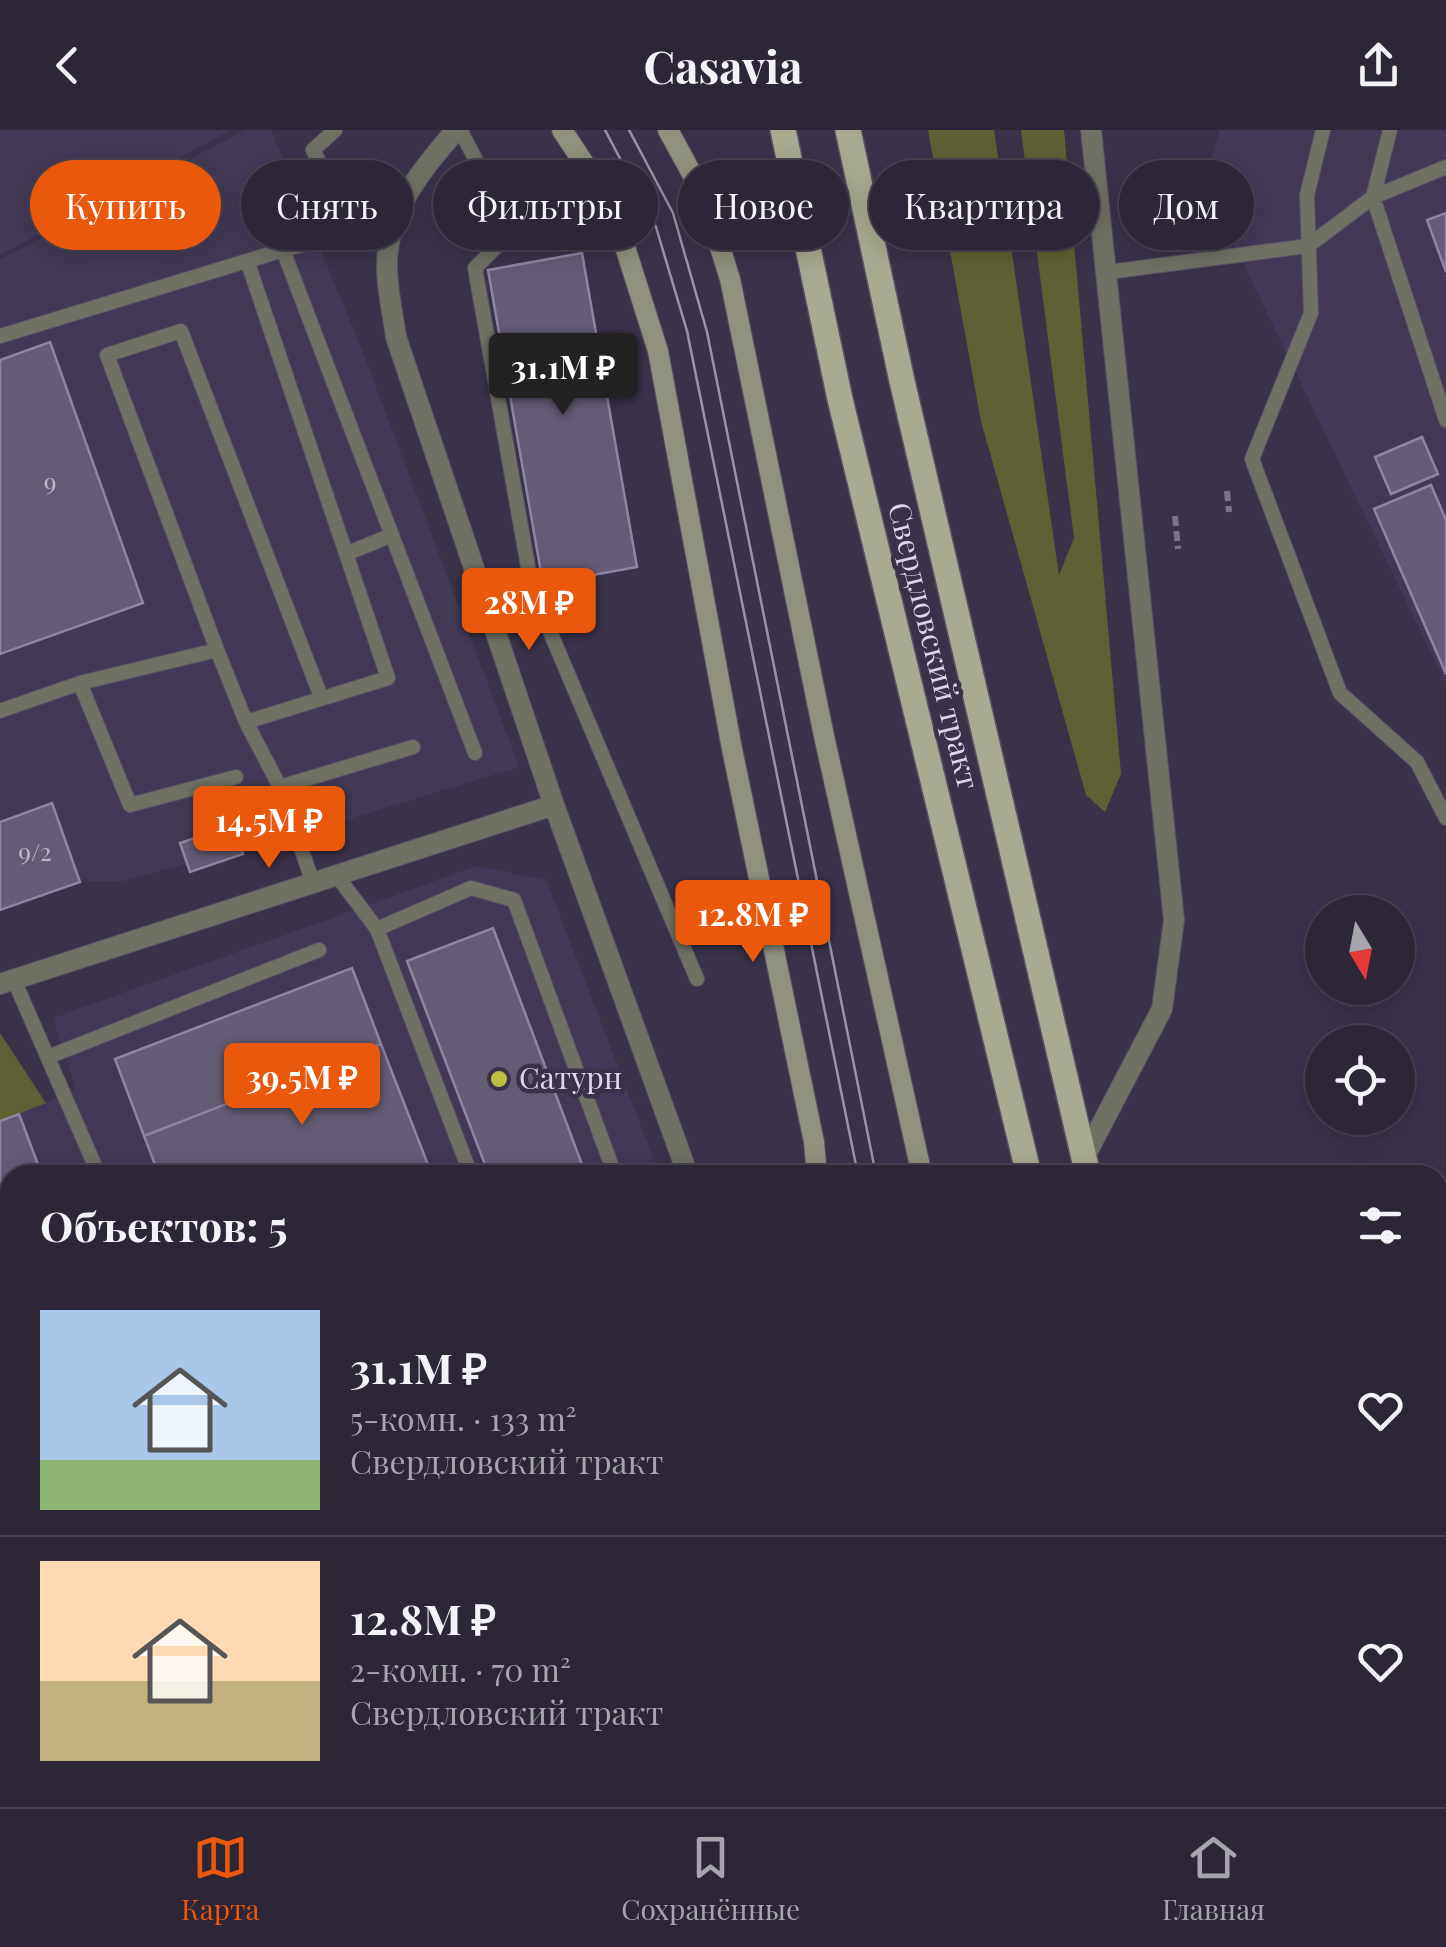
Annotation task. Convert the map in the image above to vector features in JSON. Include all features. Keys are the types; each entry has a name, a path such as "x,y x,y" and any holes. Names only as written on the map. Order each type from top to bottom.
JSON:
{"main road":[{"path":"562,130 593,177 642,293 658,351 732,748 810,1122 815,1165"},
{"path":"668,130 704,196 730,279 824,736 920,1165"},
{"name":"Свердловский тракт","path":"783,130 840,399 1027,1165"},
{"name":"Свердловский тракт","path":"848,130 902,380 1086,1165"}],"street":[{"path":"413,185 458,130"},
{"path":"1087,1165 1162,1009 1174,920 1092,130"},
{"path":"388,250 386,265 396,337 554,806 684,1165"},
{"path":"7,982 554,806"}],"lane":[{"path":"318,160 313,150 335,130"},
{"path":"458,130 513,230 475,268 532,588 697,978"},
{"path":"1322,130 1307,195 1311,313 1252,459 1340,693 1417,762 1446,818"},
{"path":"1390,130 1373,197 1446,420"},
{"path":"1108,272 1308,246 1373,197 1446,167"},
{"path":"0,336 283,250 475,753"},
{"path":"246,722 388,678 248,263"},
{"path":"313,883 280,787 246,722 106,356 181,331 322,697"},
{"path":"348,553 392,534"},
{"path":"0,710 80,683 217,650"},
{"path":"80,683 130,805 236,776"},
{"path":"280,787 413,747"},
{"path":"337,876 377,928 467,1165"},
{"path":"377,928 471,888 514,900 611,1165"},
{"path":"48,1057 320,950"},
{"path":"7,982 48,1057 94,1165"}],"path":[{"path":"1227,492 1229,512"},
{"path":"1175,516 1178,548"}],"shaded area":[{"path":"0,130 231,130 176,160 30,160 30,239 0,255"},
{"path":"245,130 271,130 283,160 241,160 241,250 321,250 519,767 323,827 124,881 80,882 0,910 0,260 30,244 30,250 221,250 221,160 188,160"},
{"path":"1220,130 1446,130 1446,684 1237,250 1254,250 1254,160 1211,160"},
{"path":"477,866 546,880 656,1165 0,1165 0,1123 76,1089 53,1018"}],"green space":[{"path":"928,130 994,130 998,160 933,160"},
{"path":"1021,130 1064,130 1067,160 1025,160"},
{"path":"950,250 1012,250 1059,575 1074,538 1037,250 1075,250 1121,774 1105,812 1086,795 981,421"},
{"path":"0,1033 46,1103 0,1121"}],"building":[{"path":"1446,213 1446,272 1427,220"},
{"path":"582,253 637,567 543,584 488,270"},
{"path":"50,342 143,603 0,654 0,360"},
{"path":"1422,437 1438,474 1391,494 1375,457"},
{"path":"1431,485 1446,520 1446,674 1374,509"},
{"path":"52,803 80,882 0,910 0,822"},
{"path":"233,825 243,854 190,872 180,843"},
{"path":"493,928 582,1165 485,1165 407,961"},
{"path":"352,968 381,1044 144,1136 115,1059"},
{"path":"381,1044 428,1165 155,1165 144,1136"},
{"path":"19,1114 38,1165 0,1165 0,1121"}],"tram line":[{"path":"605,130 656,227 687,331 856,1165"},
{"path":"629,130 673,213 707,332 874,1165"}],"place":[{"name":"Сатурн","path":"499,1079"}]}
